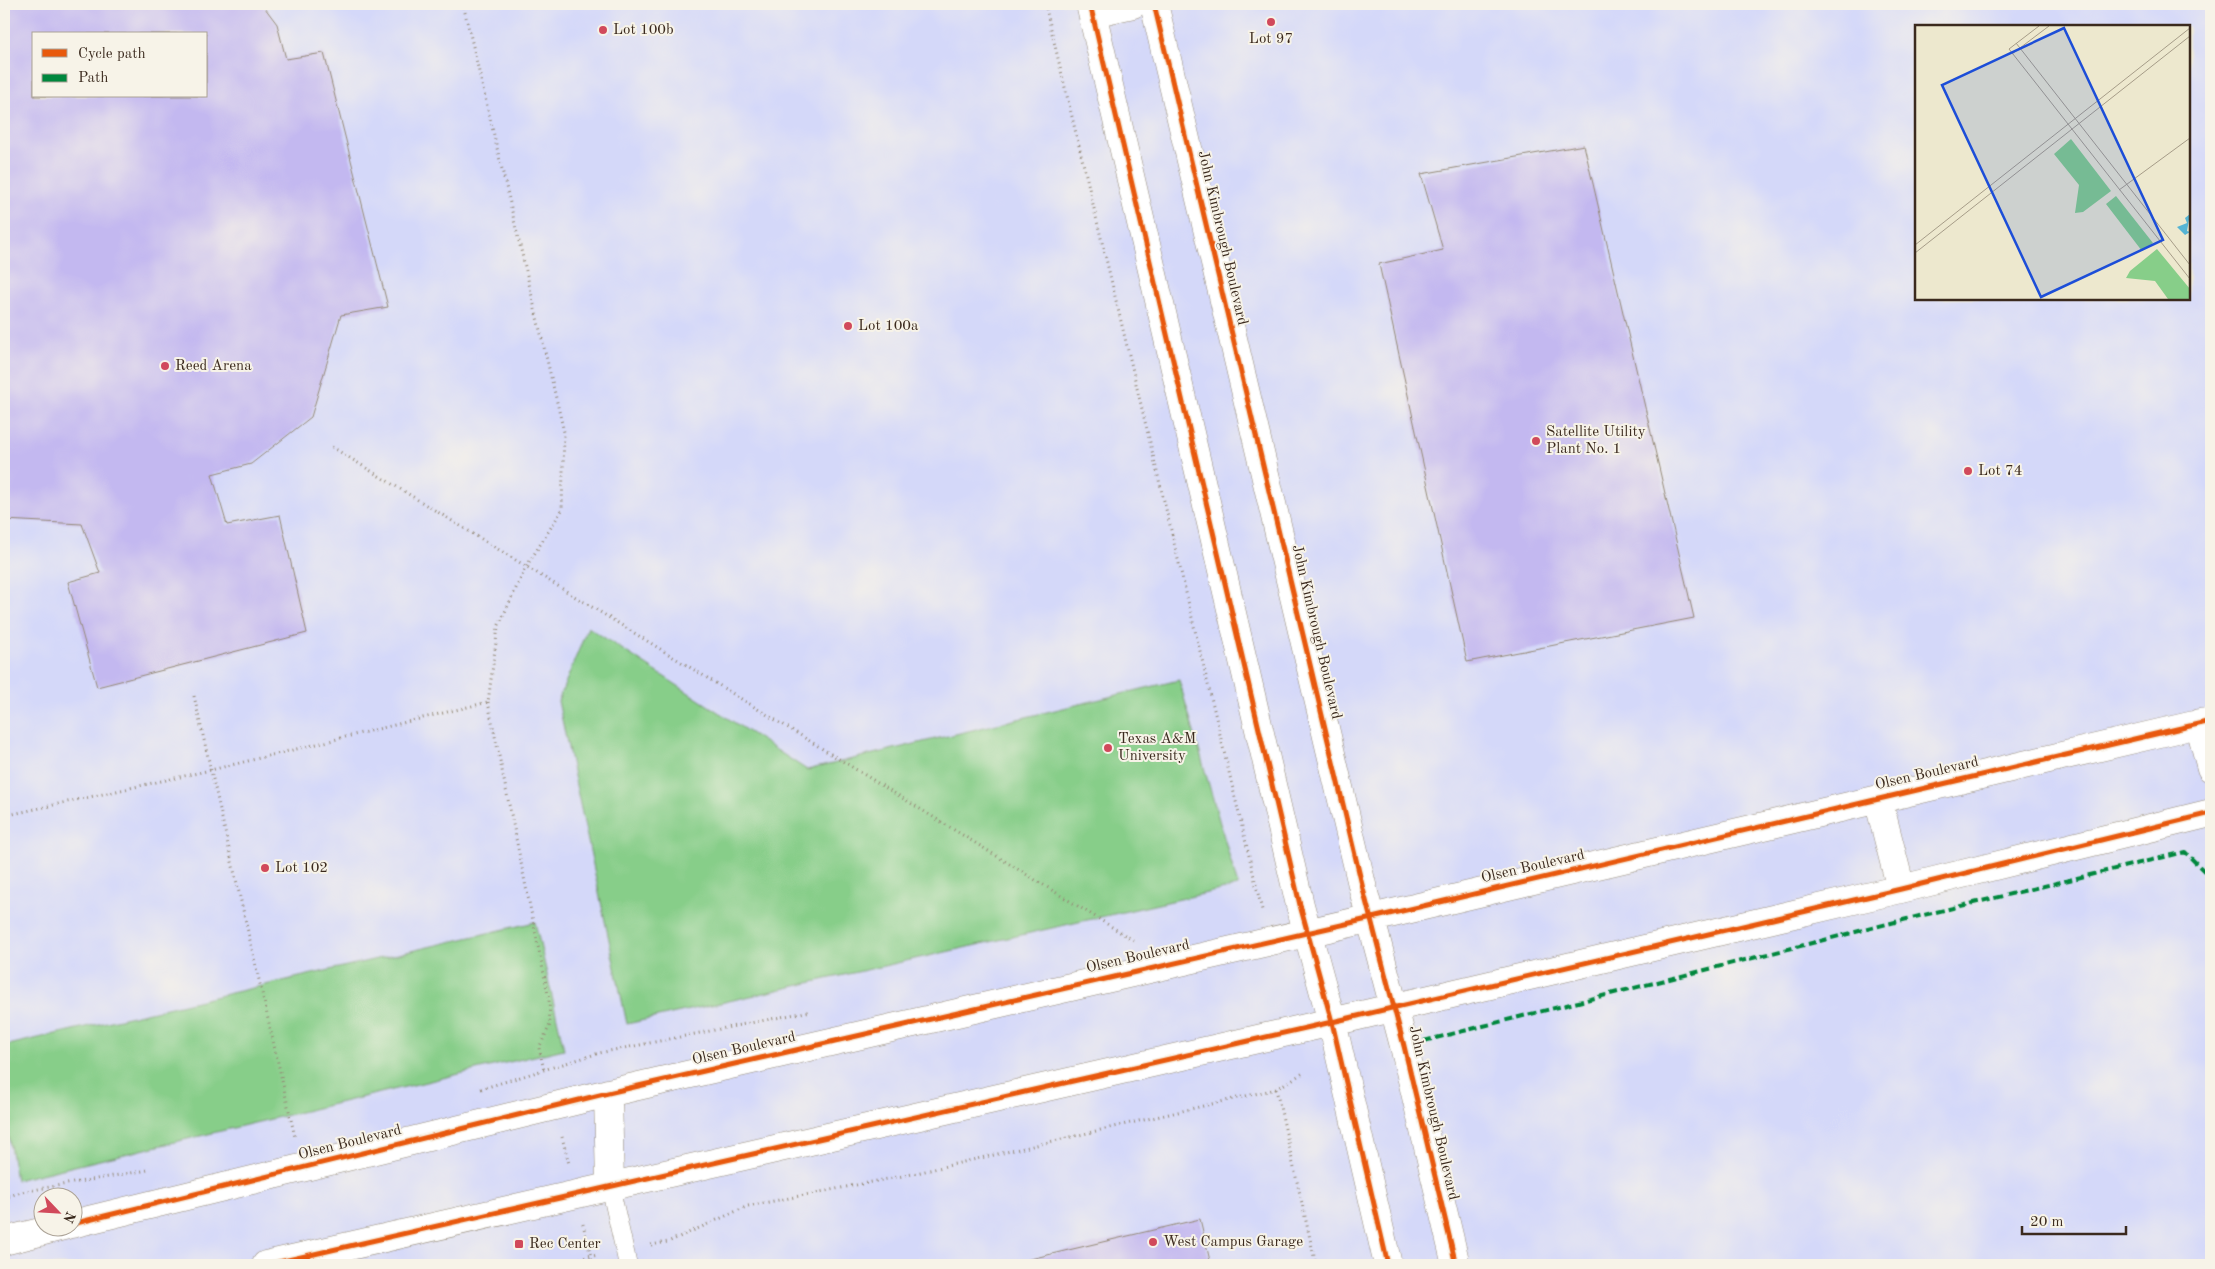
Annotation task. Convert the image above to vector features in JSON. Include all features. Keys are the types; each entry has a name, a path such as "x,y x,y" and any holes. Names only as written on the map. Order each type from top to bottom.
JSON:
{"street":[{"path":"1133,4 1091,9 1388,1265"},
{"name":"John Kimbrough Boulevard","path":"1154,4 1363,888 1394,1007 1456,1265"},
{"name":"Olsen Boulevard","path":"82,1222 608,1093 1372,918 2205,722 2211,768"},
{"path":"1878,799 1901,890"},
{"path":"266,1265 1901,890 2211,813"},
{"path":"608,1093 610,1186"},
{"path":"4,1241 32,1234"}],"lane":[{"path":"610,1186 626,1258"}],"path":[{"path":"463,4 564,432 562,510 526,567 498,627 488,702 549,999 550,1025 540,1048 593,1265"},
{"path":"1045,4 1264,915"},
{"path":"332,447 1136,941"},
{"path":"194,696 297,1145"},
{"path":"4,816 211,770 488,702"},
{"path":"478,1090 599,1053 816,1010"},
{"path":"545,1265 591,1256 626,1258 668,1242 748,1206 908,1175 1276,1089 1305,1072"},
{"path":"1276,1089 1316,1265"},
{"path":"4,1198 22,1192 149,1170"}],"shaded area":[{"name":"Texas A&M University","path":"4,4 2211,4 2211,1265 4,1265"}],"green space":[{"path":"588,627 807,770 1179,680 1238,886 627,1024 558,701"},
{"path":"535,922 564,1049 16,1180 4,1111 4,1046"}],"building":[{"name":"Reed Arena","path":"4,4 262,4 277,24 286,59 324,53 388,307 341,315 311,417 251,464 212,474 227,525 280,515 307,633 97,687 68,582 100,573 82,524 4,520"},
{"name":"Satellite Utility Plant No. 1","path":"1584,145 1694,618 1467,662 1379,264 1443,250 1421,174"},
{"name":"West Campus Garage","path":"1200,1219 1211,1265 1005,1265"}],"marked path":[{"path":"1424,1041 1907,919 2185,852 2207,874 2211,891"}],"cycle path":[{"path":"1090,4 1300,905 1332,1022 1388,1265"},
{"path":"1154,4 1363,889 1404,1046 1456,1265"},
{"path":"82,1222 608,1093 1372,918 2211,721"},
{"path":"266,1265 1332,1022 1901,889 2211,813"}],"place":[{"name":"Lot 97","path":"1271,22"},
{"name":"Lot 100b","path":"603,30"},
{"name":"Lot 100a","path":"848,326"},
{"name":"Reed Arena","path":"165,366"},
{"name":"Satellite Utility Plant No. 1","path":"1536,441"},
{"name":"Lot 74","path":"1968,471"},
{"name":"Texas A&M University","path":"1108,748"},
{"name":"Lot 102","path":"265,868"},
{"name":"West Campus Garage","path":"1153,1242"},
{"name":"Rec Center","path":"519,1244"}]}
